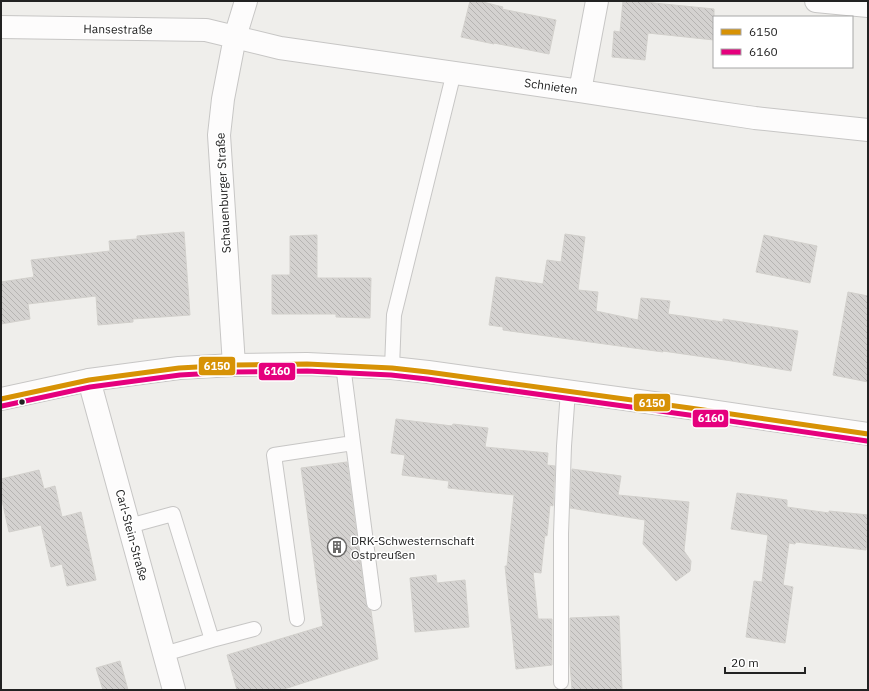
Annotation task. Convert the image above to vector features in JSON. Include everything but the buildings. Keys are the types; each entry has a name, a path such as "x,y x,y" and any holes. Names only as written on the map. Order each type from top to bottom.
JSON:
{"street":[{"name":"Schauenburger Straße","path":"234,365 219,135 223,99 235,37 246,1"},
{"path":"580,90 597,1"},
{"path":"816,1 868,6"},
{"name":"Hansestraße","path":"1,27 206,30 235,37"},
{"name":"Schnieten","path":"235,37 280,48 580,90 755,118 868,130"},
{"path":"1,399 90,380 179,368 234,365 343,365 392,368 568,391 868,434"},
{"name":"Carl-Stein-Straße","path":"90,380 174,690"}],"lane":[{"path":"392,368 394,315 454,72"},
{"path":"343,365 374,603"},
{"path":"561,682 561,534 564,446 568,391"},
{"path":"297,619 274,454 354,443"},
{"path":"129,526 173,514 212,640"},
{"path":"164,654 254,629"}],"transit line":[{"name":"6150","path":"1,399 89,380 179,368 234,365 307,364 392,368 428,372 868,434"},
{"name":"6160","path":"2,406 90,387 180,375 234,372 307,371 391,375 427,379 867,441"}],"place":[{"name":"DRK-Schwesternschaft Ostpreußen","path":"337,547"}]}
